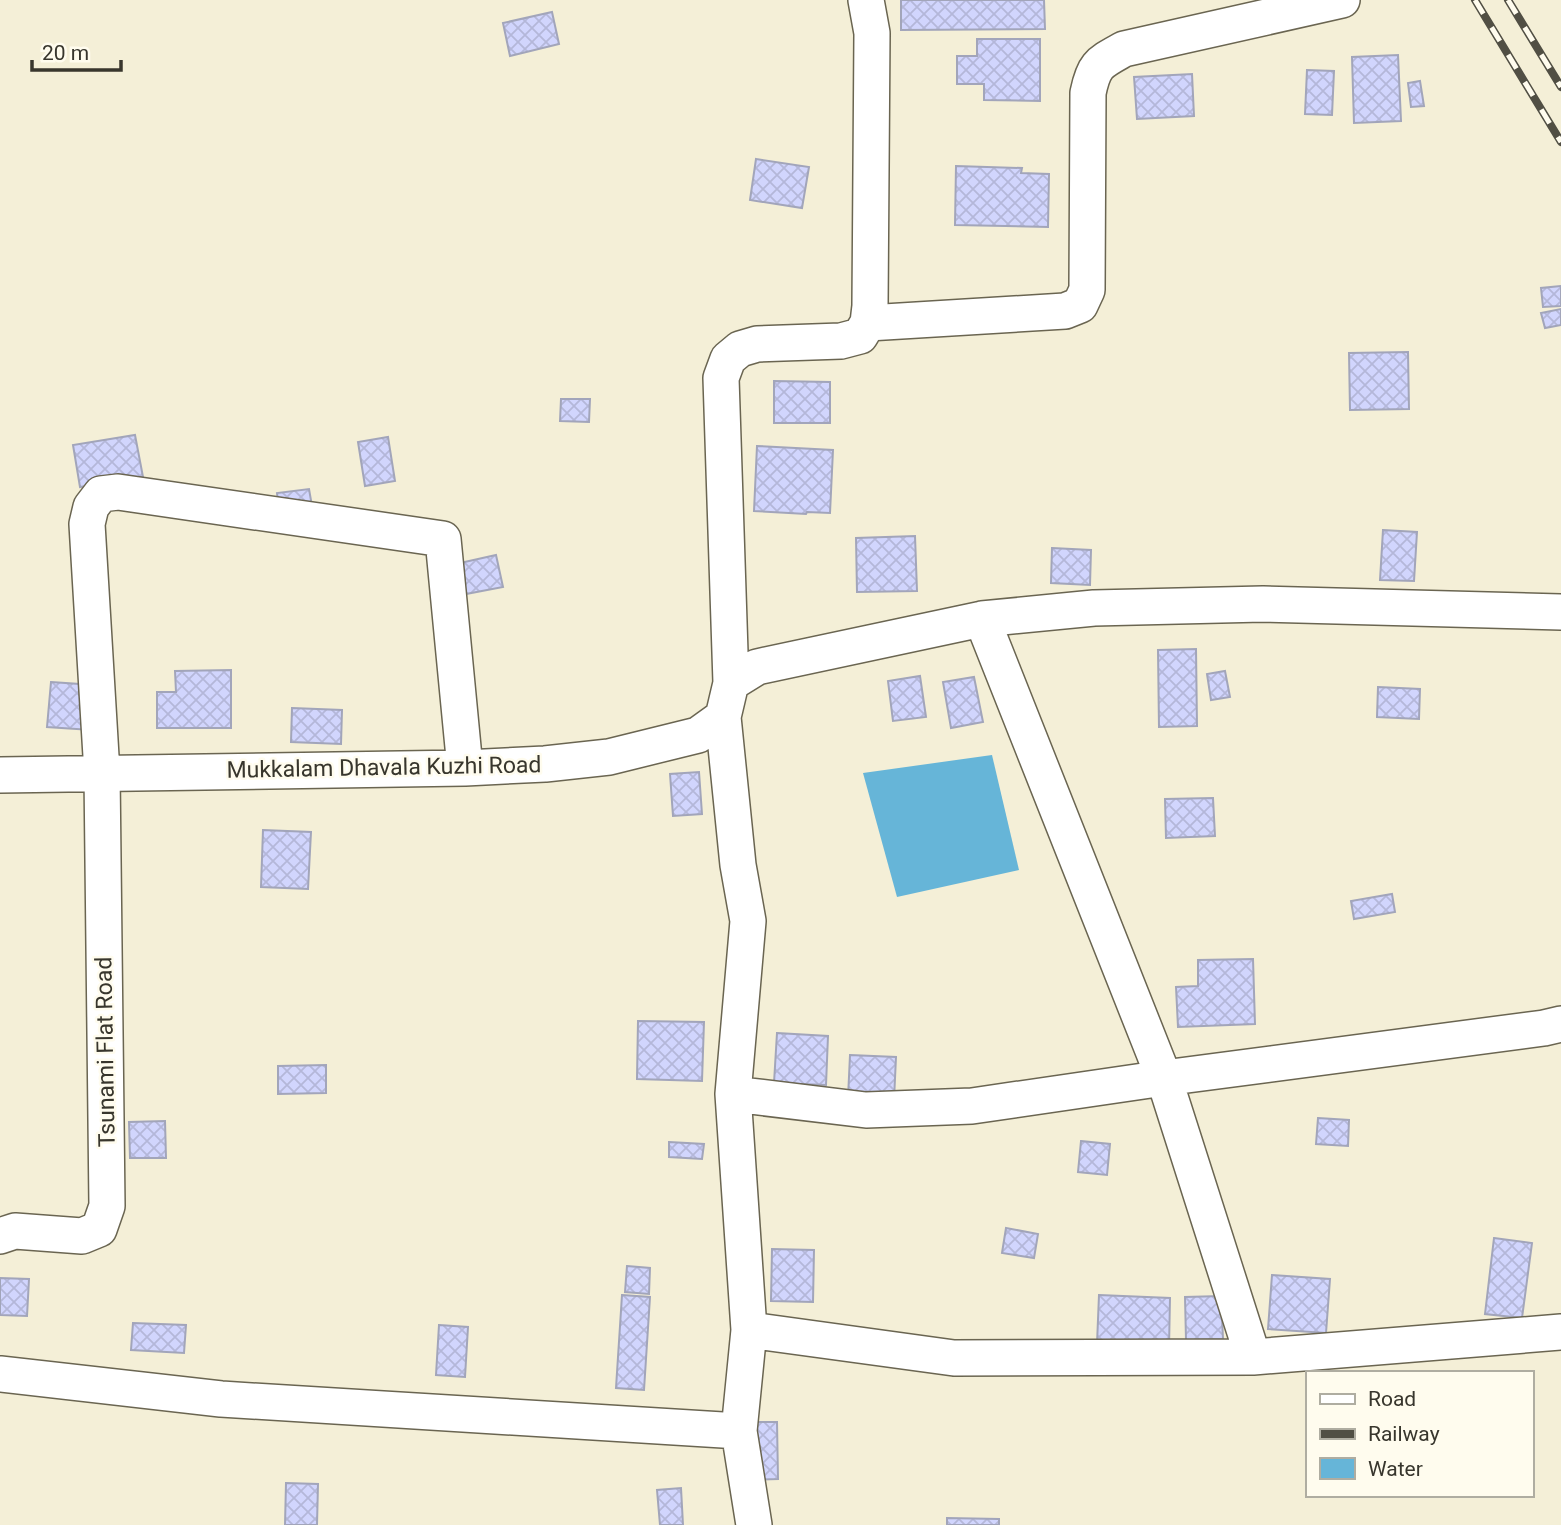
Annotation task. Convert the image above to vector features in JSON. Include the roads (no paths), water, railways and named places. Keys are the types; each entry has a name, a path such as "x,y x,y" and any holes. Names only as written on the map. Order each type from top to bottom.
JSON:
{"street":[{"path":"754,1525 739,1431 749,1330 733,1094 748,921 738,865 723,717 731,683 721,378 728,359 740,349 757,344 841,341 860,336 868,323 872,33 866,0"},
{"path":"868,323 1065,311 1080,304 1087,290 1088,93 1092,75 1101,62 1124,49 1342,0"},
{"name":"Tsunami Flat Road","path":"0,1236 15,1231 82,1237 99,1229 107,1206 102,773 87,524 90,507 101,494 118,492 443,539 465,768"},
{"path":"731,683 757,667 982,619 1094,608 1263,604 1561,612"},
{"path":"982,619 1164,1078 1253,1357"},
{"name":"Mukkalam Dhavala Kuzhi Road","path":"0,775 465,768 545,764 610,757 698,735 723,717"},
{"path":"733,1094 866,1110 972,1106 1561,1024"},
{"path":"749,1330 954,1358 1253,1357 1561,1332"},
{"path":"0,1374 222,1399 739,1431"}],"water":[{"path":"992,755 1019,870 897,897 863,773"}],"railway":[{"path":"1475,0 1561,142"},
{"path":"1508,0 1561,87"}]}
